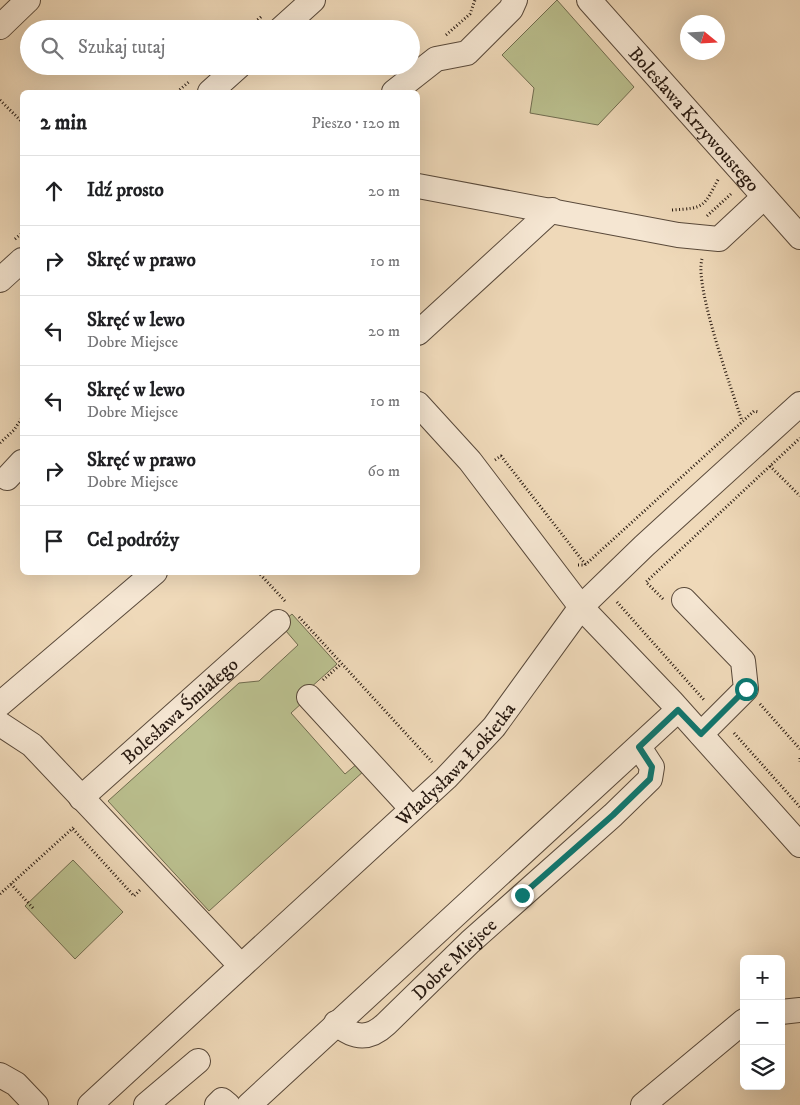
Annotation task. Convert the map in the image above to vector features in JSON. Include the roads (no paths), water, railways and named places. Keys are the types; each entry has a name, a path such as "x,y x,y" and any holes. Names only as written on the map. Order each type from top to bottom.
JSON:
{"street":[{"path":"0,27 28,0"},
{"path":"291,20 313,0"},
{"path":"420,72 436,59 466,54 511,9 516,0"},
{"name":"Bolesława Krzywoustego","path":"589,0 800,238"},
{"path":"212,90 229,75"},
{"path":"397,90 416,75"},
{"path":"420,186 678,235 719,239 764,197"},
{"path":"420,331 552,210"},
{"path":"0,280 20,262"},
{"name":"Władysława Łokietka","path":"90,1105 446,778 494,727 581,607 650,540 800,404"},
{"path":"420,406 470,461 581,607 701,734 800,844"},
{"path":"0,704 151,575"},
{"path":"684,600 743,661 746,689 701,734"},
{"name":"Bolesława Śmiałego","path":"81,798 286,611"},
{"path":"310,697 412,809"},
{"name":"Dobre Miejsce","path":"248,1105 678,710"},
{"path":"0,724 32,745 240,966"},
{"name":"Dobre Miejsce","path":"336,1023 350,1032 367,1036 375,1034 386,1024 470,942 606,822 650,779 652,767 639,747"},
{"path":"785,1012 800,1010"},
{"path":"643,1105 740,1024"},
{"path":"146,1105 198,1061"},
{"path":"0,1075 16,1084 36,1105"},
{"path":"217,1105 222,1100 228,1105"}]}
